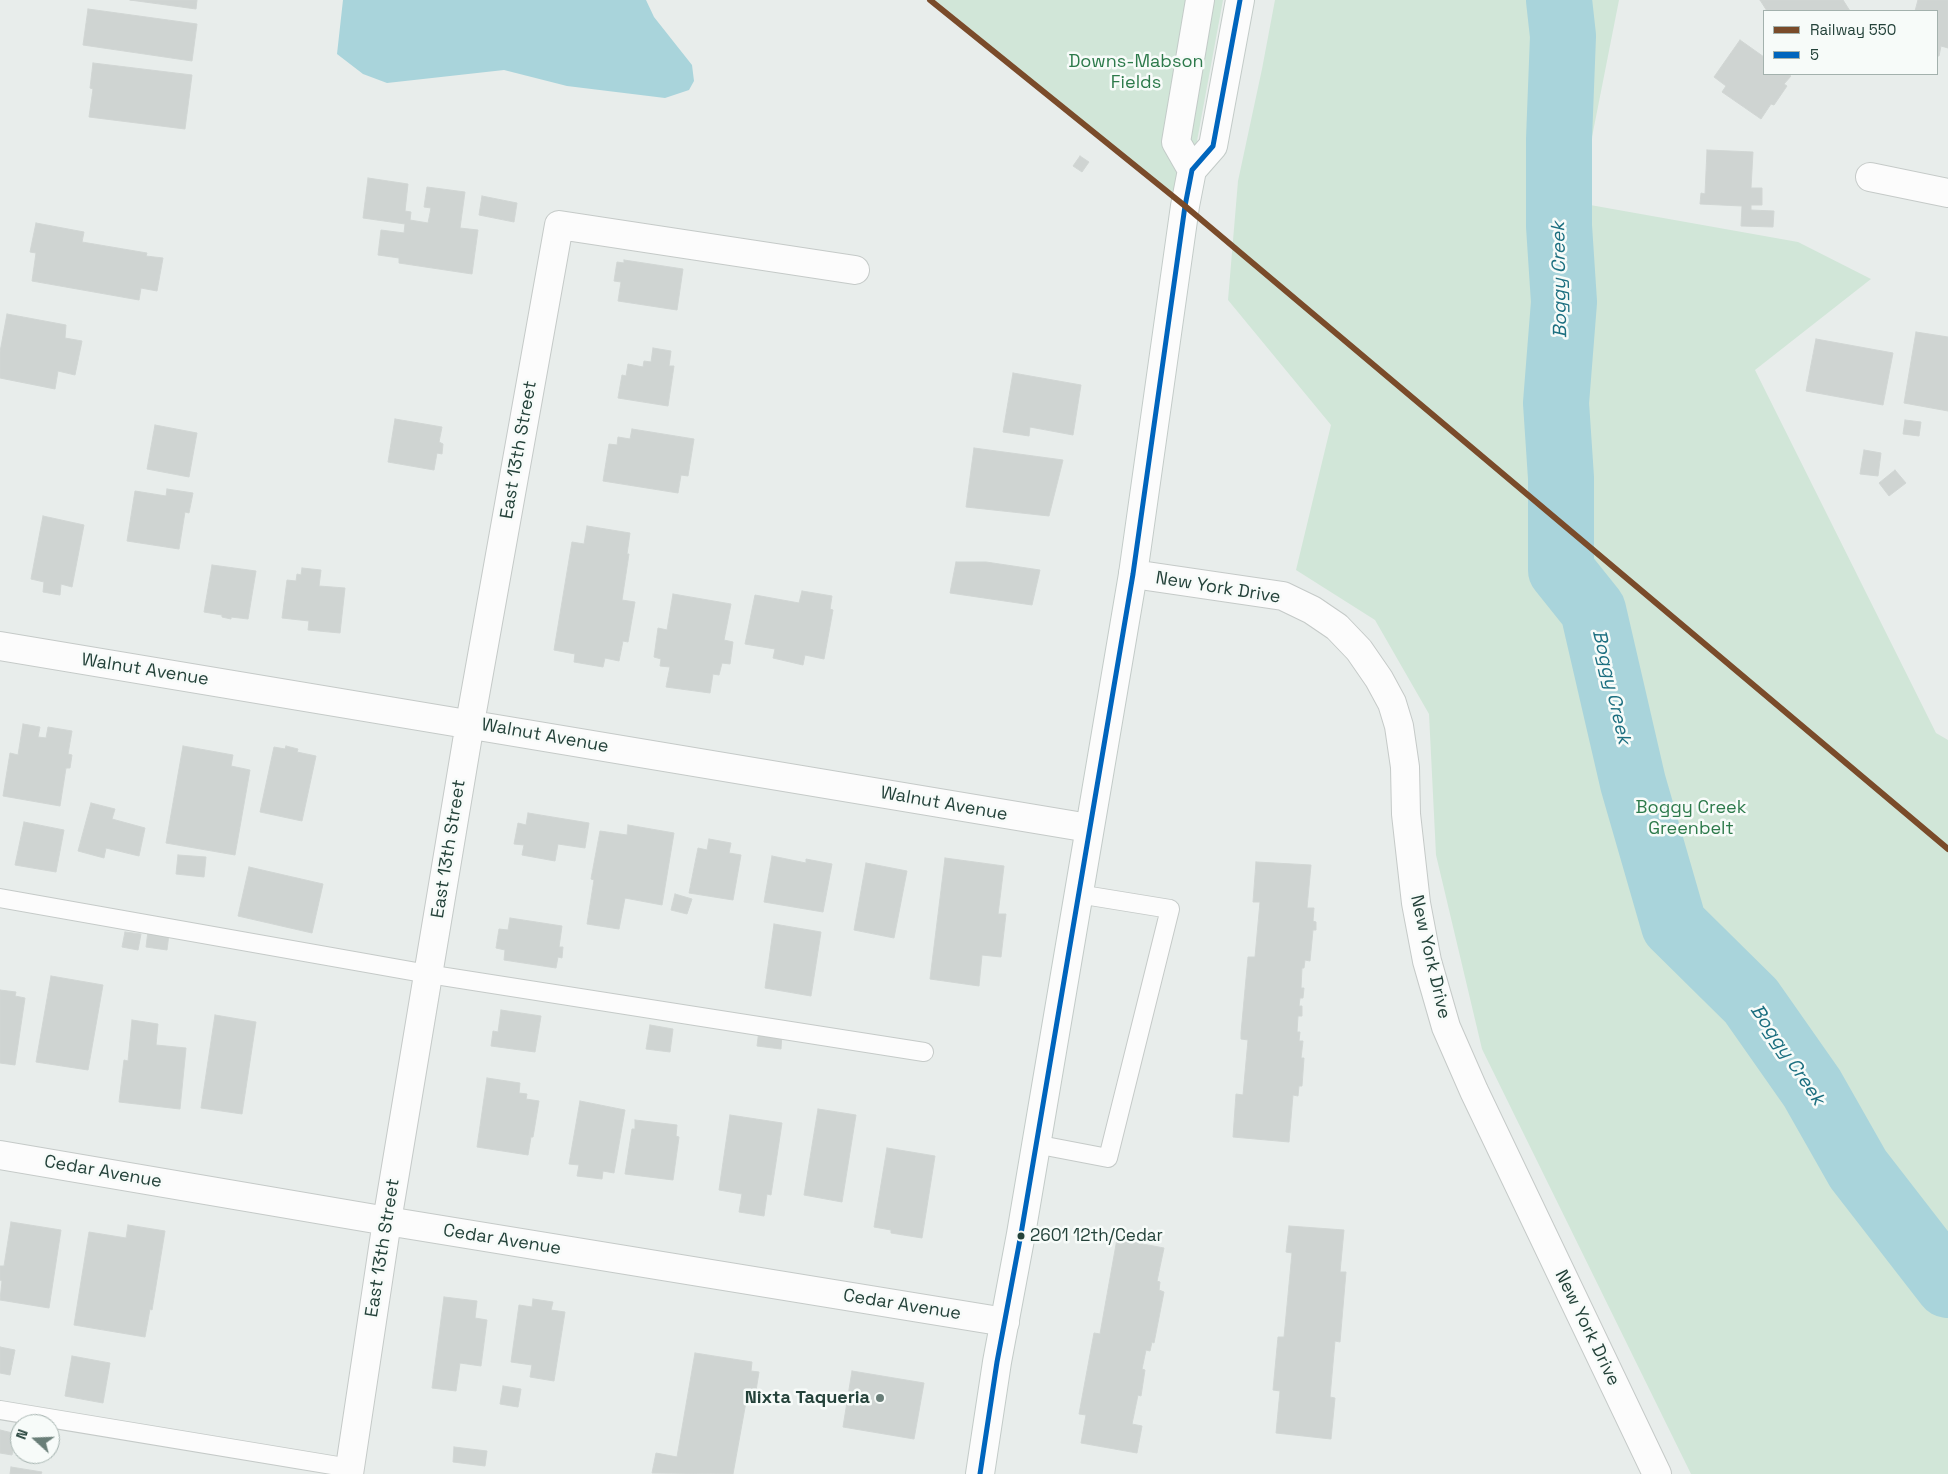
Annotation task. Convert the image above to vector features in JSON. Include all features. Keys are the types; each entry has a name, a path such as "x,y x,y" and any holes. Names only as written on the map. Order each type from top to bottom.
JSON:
{"street":[{"path":"1192,170 1176,142 1200,0"},
{"path":"980,1474 1133,574 1185,206 1192,170 1213,146 1240,0"},
{"path":"1870,177 1948,193"},
{"name":"East 13th Street","path":"350,1471 387,1221 470,723 559,225 855,270"},
{"name":"New York Drive","path":"1133,574 1283,596 1312,610 1337,627 1359,650 1380,679 1392,704 1399,726 1405,767 1406,814 1416,903 1427,961 1446,1027 1474,1091 1657,1474"},
{"name":"Walnut Avenue","path":"0,646 470,723 1089,828"},
{"name":"Cedar Avenue","path":"0,1155 387,1221 1005,1322"}],"lane":[{"path":"1036,1144 1108,1158 1170,910 1078,894"},
{"path":"0,898 428,974 924,1052"},
{"path":"0,1410 350,1471"}],"green space":[{"name":"Downs-Mabson Fields","path":"935,0 1223,0 1185,206"},
{"name":"Boggy Creek Greenbelt","path":"1275,0 1619,0 1579,203 1798,242 1871,279 1755,370 1936,733 1948,740 1948,1474 1691,1474 1482,1049 1436,855 1429,714 1375,620 1296,570 1331,425 1228,300 1238,181"}],"water":[{"path":"343,0 646,0 654,17 692,65 694,81 689,90 665,98 567,86 504,70 387,83 363,74 337,54"}],"building":[{"path":"130,0 197,0 196,9"},
{"path":"1760,0 1843,0 1849,10 1766,10"},
{"path":"1918,0 1948,0 1948,48 1941,46 1939,56 1938,10 1915,10"},
{"path":"88,9 197,24 192,61 83,45"},
{"path":"1740,40 1763,56 1763,75 1791,76 1784,84 1787,86 1774,105 1771,104 1761,119 1722,92 1726,86 1714,77"},
{"path":"93,63 192,75 185,129 89,117 93,89 90,88"},
{"path":"1707,150 1753,152 1751,188 1762,188 1762,205 1751,205 1751,210 1774,211 1773,227 1741,226 1742,206 1700,204 1701,193 1705,194"},
{"path":"1080,156 1089,162 1082,172 1073,166"},
{"path":"368,178 408,184 405,211 411,212 410,220 428,223 431,208 424,207 427,187 465,192 460,228 478,230 472,274 399,263 399,258 378,255 381,230 404,233 405,224 363,218"},
{"path":"482,196 517,203 514,222 479,215"},
{"path":"36,223 84,232 82,242 147,253 146,256 163,258 157,291 141,288 139,300 32,281 36,253 30,252"},
{"path":"624,260 683,269 677,310 618,301 621,282 614,281 617,262 624,263"},
{"path":"7,314 66,325 65,338 82,341 75,375 58,371 55,389 0,378 0,352"},
{"path":"1916,332 1948,337 1948,411 1904,403"},
{"path":"1816,339 1893,353 1883,405 1806,391"},
{"path":"653,348 671,351 669,366 674,366 668,406 618,398 622,375 626,376 628,364 643,367 644,361 651,362"},
{"path":"1013,373 1081,385 1073,435 1030,427 1029,436 1003,432"},
{"path":"395,419 442,427 439,442 443,444 442,454 437,453 434,470 388,462"},
{"path":"1905,420 1921,422 1919,436 1903,434"},
{"path":"155,425 197,433 189,477 147,469"},
{"path":"632,429 694,439 688,476 681,475 678,493 603,481 609,444 617,445 618,437 630,439"},
{"path":"974,448 1063,460 1049,516 966,507"},
{"path":"1864,450 1881,453 1878,476 1860,474"},
{"path":"1895,470 1906,483 1889,496 1879,483"},
{"path":"167,489 193,493 189,513 185,512 179,549 127,541 135,491 166,496"},
{"path":"43,516 84,525 72,587 61,584 60,595 43,592 44,582 31,579"},
{"path":"587,526 630,533 622,600 635,602 628,642 623,641 619,661 605,658 603,667 574,662 575,654 554,650 572,542 584,544"},
{"path":"956,562 986,562 1040,570 1032,605 950,593"},
{"path":"212,565 256,571 248,619 231,617 231,619 222,617 222,615 204,612"},
{"path":"302,568 321,570 319,586 345,588 340,633 308,630 309,621 282,618 287,580 296,581 297,574 301,575"},
{"path":"802,591 832,596 830,609 833,610 824,659 805,655 803,665 773,658 775,649 745,644 755,595 799,603"},
{"path":"673,594 731,604 724,640 733,642 730,664 722,663 719,675 713,674 710,693 666,687 670,667 660,666 661,659 654,657 658,628 667,630"},
{"path":"23,724 40,727 38,737 46,738 48,727 72,731 68,754 72,755 70,768 66,768 60,806 3,796 10,753 18,755"},
{"path":"183,746 233,755 231,766 250,770 235,855 166,843"},
{"path":"286,746 298,749 297,752 316,756 302,821 260,812 274,747 285,749"},
{"path":"91,803 115,809 112,819 145,828 139,856 106,848 104,858 78,851"},
{"path":"528,813 589,823 585,848 558,844 555,861 522,855 524,845 514,844 518,823 526,825"},
{"path":"24,822 64,830 56,872 15,865"},
{"path":"628,825 674,833 662,905 625,898 619,929 587,924 594,880 591,879 600,831 627,835"},
{"path":"709,839 731,843 729,853 741,855 733,900 689,893 698,848 707,850"},
{"path":"178,855 206,857 204,877 176,874"},
{"path":"772,856 806,863 806,859 832,864 823,912 764,902"},
{"path":"945,858 1004,866 998,914 1006,914 1001,957 982,955 979,986 930,979"},
{"path":"1256,862 1311,865 1307,908 1314,908 1313,921 1316,922 1316,930 1313,930 1310,961 1305,960 1304,968 1302,968 1301,988 1304,988 1303,998 1300,998 1299,1006 1302,1006 1302,1016 1298,1016 1297,1032 1300,1032 1299,1041 1303,1041 1301,1058 1304,1058 1302,1086 1299,1086 1298,1096 1293,1095 1289,1142 1233,1137 1236,1094 1243,1095 1248,1040 1241,1039 1241,1033 1248,957 1255,957 1260,902 1253,902"},
{"path":"866,863 907,871 894,938 854,930"},
{"path":"249,867 323,884 312,933 238,916"},
{"path":"675,894 692,899 687,914 671,910"},
{"path":"510,918 562,926 559,947 563,947 562,958 558,957 556,968 504,960 505,950 496,948 499,929 508,930"},
{"path":"774,924 821,932 811,996 765,988"},
{"path":"148,931 169,934 167,950 146,947"},
{"path":"125,932 141,934 138,950 122,947"},
{"path":"51,976 103,985 88,1070 36,1062"},
{"path":"0,990 16,992 15,996 25,998 15,1065 0,1063"},
{"path":"501,1010 541,1016 535,1052 491,1046 493,1031 498,1032"},
{"path":"215,1015 256,1022 242,1114 201,1108"},
{"path":"132,1020 158,1024 156,1045 186,1048 180,1109 119,1102 124,1060 128,1061"},
{"path":"650,1025 673,1029 670,1052 646,1049"},
{"path":"759,1030 782,1033 781,1049 757,1046"},
{"path":"487,1078 520,1083 519,1093 527,1094 526,1099 539,1101 528,1155 477,1147"},
{"path":"580,1101 625,1110 614,1173 603,1171 602,1179 577,1176 579,1165 569,1164"},
{"path":"818,1109 856,1115 842,1202 804,1195"},
{"path":"730,1115 782,1123 771,1195 767,1194 764,1216 739,1212 742,1194 719,1190"},
{"path":"635,1120 677,1125 676,1136 679,1137 673,1180 625,1174 632,1129 635,1129"},
{"path":"887,1148 935,1156 922,1238 891,1233 891,1230 874,1227"},
{"path":"11,1222 61,1230 49,1308 0,1300 2,1281 0,1280 0,1266 4,1266"},
{"path":"128,1225 165,1231 152,1310 150,1309 145,1337 74,1325 89,1232 126,1238"},
{"path":"1289,1226 1344,1230 1340,1272 1346,1272 1340,1342 1335,1341 1330,1397 1335,1398 1331,1439 1276,1433 1280,1391 1273,1390 1278,1337 1284,1337 1292,1253 1286,1252"},
{"path":"1117,1239 1164,1248 1157,1281 1160,1282 1159,1290 1164,1292 1154,1343 1152,1342 1150,1351 1146,1350 1142,1369 1145,1370 1141,1396 1138,1395 1132,1424 1142,1426 1137,1453 1081,1443 1086,1415 1079,1414 1094,1333 1100,1334"},
{"path":"444,1297 477,1301 475,1318 487,1320 481,1366 460,1363 456,1391 432,1388"},
{"path":"533,1299 553,1302 551,1310 565,1312 554,1381 530,1377 532,1365 511,1362 519,1305 532,1307"},
{"path":"0,1347 15,1350 10,1375 0,1373"},
{"path":"695,1353 752,1362 751,1371 759,1372 754,1403 746,1402 733,1474 652,1473 656,1453 677,1457"},
{"path":"72,1356 110,1363 103,1403 65,1396"},
{"path":"852,1371 924,1383 914,1439 843,1427"},
{"path":"503,1386 521,1389 518,1407 500,1404"},
{"path":"0,1430 10,1432 10,1455 0,1453"},
{"path":"454,1447 487,1451 485,1466 453,1462"},
{"path":"11,1467 42,1472 41,1474 10,1474"}],"waterway":[{"name":"Boggy Creek","path":"1559,0 1563,36 1559,139 1559,226 1564,302 1556,403 1561,478 1561,570 1593,610 1633,783 1674,925 1751,1001 1812,1088 1858,1169 1948,1285"}],"rail line":[{"name":"550","path":"930,0 1185,206 1948,849"}],"transit line":[{"name":"5","path":"980,1474 997,1362 1021,1234 1133,574 1185,206 1192,170 1213,146 1240,0"}],"place":[{"name":"2601 12th/Cedar","path":"1021,1236"},
{"name":"Nixta Taqueria","path":"880,1398"}]}
